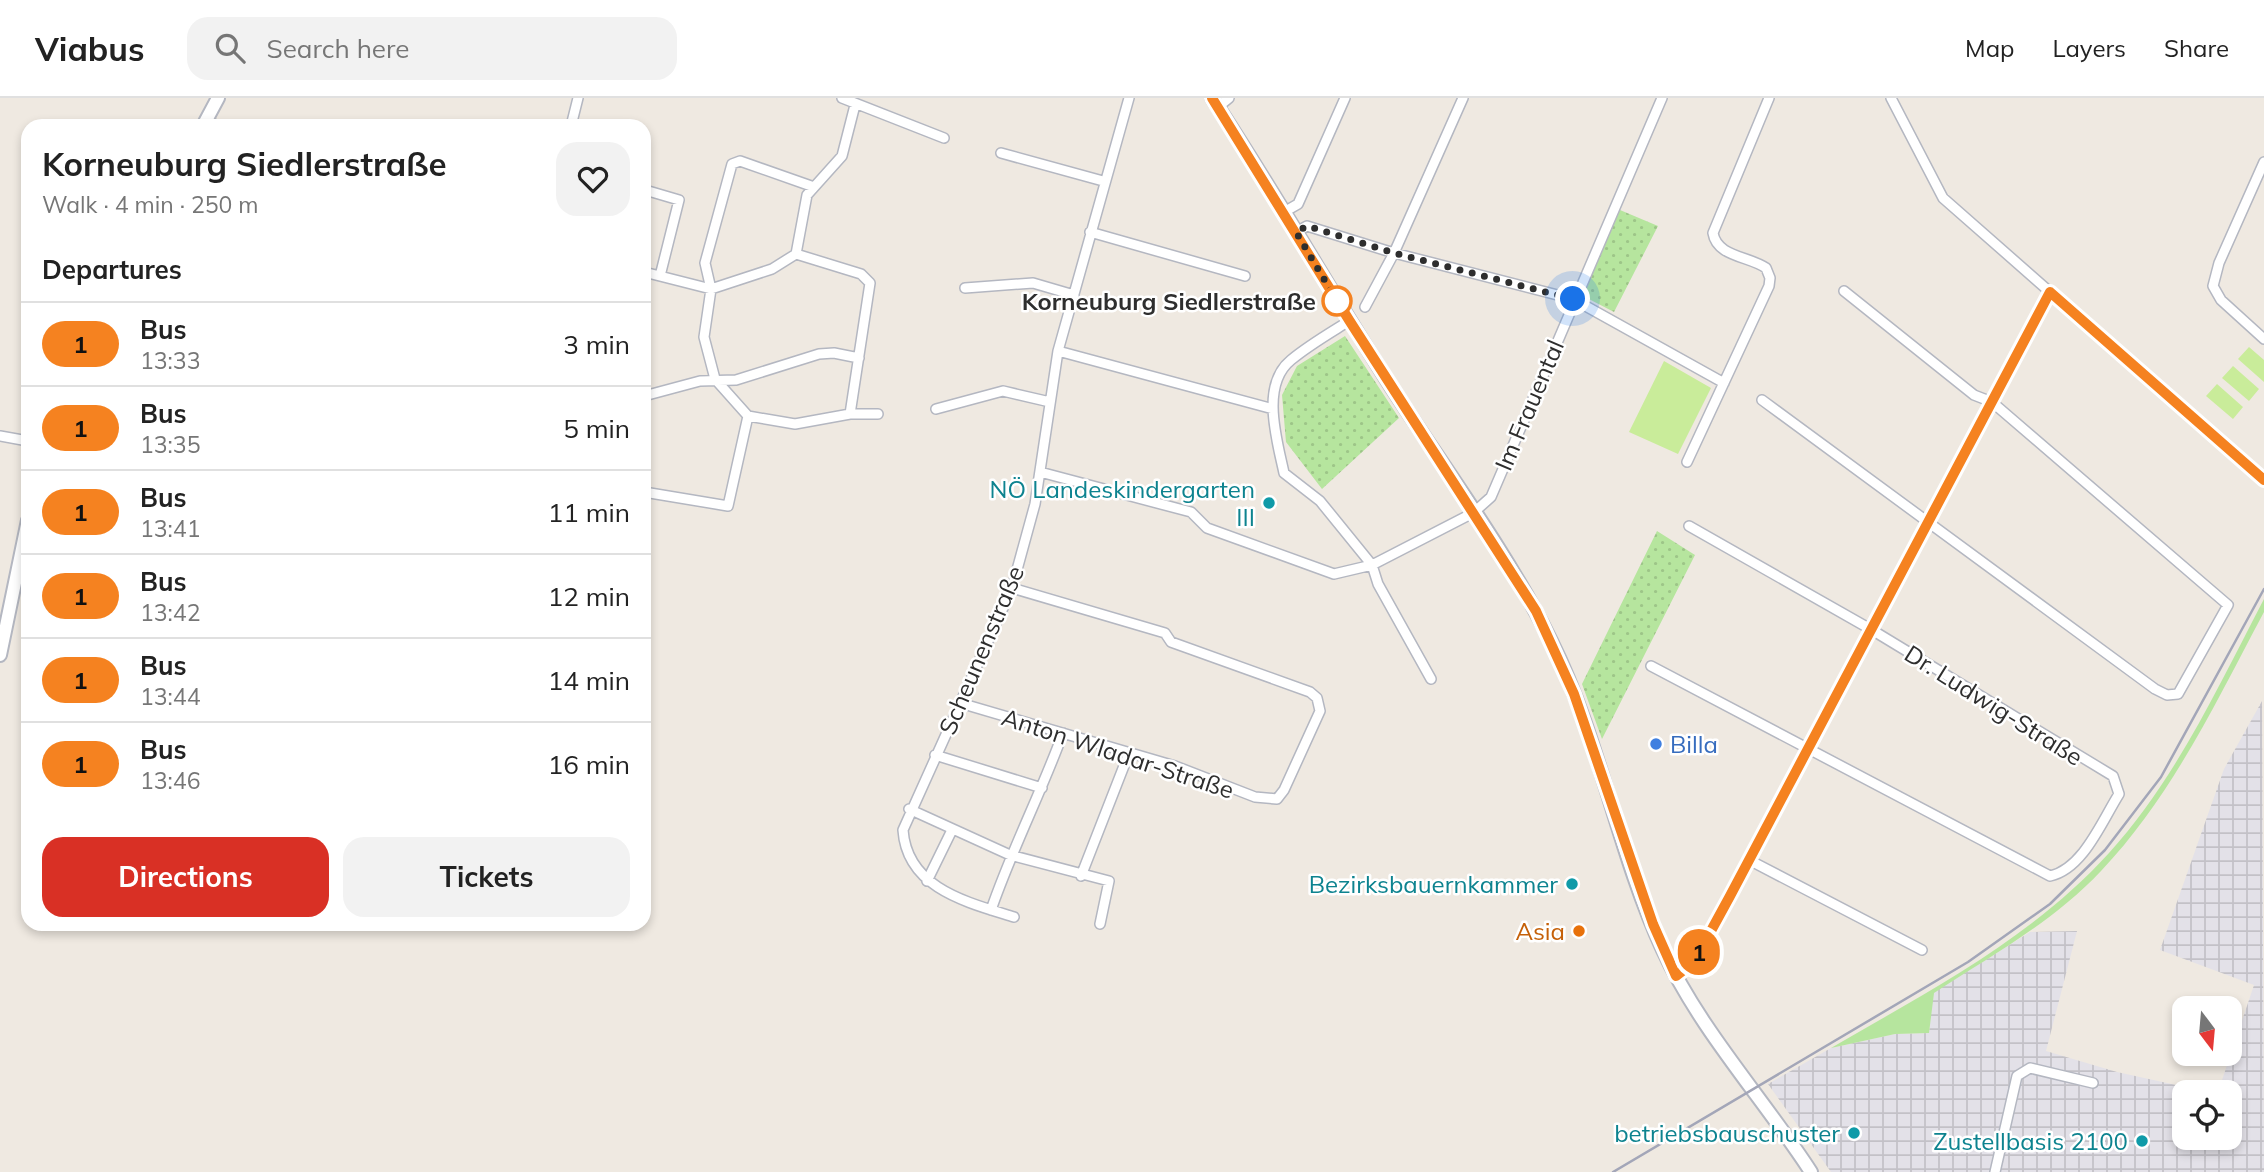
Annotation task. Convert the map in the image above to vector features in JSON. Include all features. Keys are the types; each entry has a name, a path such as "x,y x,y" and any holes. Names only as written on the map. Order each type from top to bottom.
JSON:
{"main road":[{"path":"211,119 218,98"},
{"path":"1220,101 1349,320 1536,611 1566,673 1653,924 1676,976 1811,1172"},
{"path":"0,655 21,554"}],"street":[{"path":"573,119 578,98"},
{"path":"842,98 944,138"},
{"name":"Scheunenstraße","path":"927,881 907,855 903,830 909,810 1012,588 1035,504 1058,351 1103,181 1129,98"},
{"path":"1284,212 1298,204 1345,98"},
{"path":"1365,307 1394,253 1462,98"},
{"name":"Im Frauental","path":"1473,513 1490,497 1573,299 1662,98"},
{"path":"1687,462 1770,278 1763,265 1719,247 1713,237 1714,227 1769,98"},
{"path":"1891,98 1943,198 2264,480"},
{"path":"651,274 710,289 772,269 796,254 807,195 842,156 855,105"},
{"path":"1001,153 1103,181"},
{"path":"814,187 740,161 733,163 705,263 710,289 704,337 715,379 748,416 795,424 850,414 878,414"},
{"path":"2264,162 2213,277 2216,294 2259,329 2264,339"},
{"path":"651,192 679,200 660,276"},
{"path":"1296,232 1307,226 1394,253 1573,299 1724,383"},
{"path":"1090,232 1245,276"},
{"path":"796,254 861,274 870,282 850,414"},
{"path":"965,288 1033,283 1074,295"},
{"path":"1762,400 2155,689 2167,695 2178,694 2228,605 1992,402 1974,395 1844,291"},
{"path":"1676,976 1694,962 2050,292"},
{"path":"1349,320 1289,361 1278,379 1273,409 1284,473 1320,501 1372,565 1378,584 1431,679"},
{"path":"1058,351 1273,409"},
{"path":"651,394 715,379 736,380 819,354 859,358"},
{"path":"936,409 1003,391 1050,402"},
{"path":"651,493 729,506 748,416"},
{"path":"0,436 21,440"},
{"path":"1040,472 1191,512 1207,528 1248,541 1324,573 1355,572 1473,513"},
{"name":"Dr. Ludwig-Straße","path":"1689,527 1872,630 2113,776 2119,790 2073,865 2062,873 2050,876 1808,748"},
{"name":"Anton Wladar-Straße","path":"960,703 1175,766 1255,797 1277,799 1284,790 1320,710 1317,698 1310,692 1171,642 1165,633 1012,588"},
{"path":"1651,666 1808,748"},
{"path":"991,910 1010,855 1042,788 1063,733"},
{"path":"1082,876 1129,752"},
{"path":"935,755 1042,788"},
{"path":"909,810 1010,855 1082,876 1110,881 1100,924"},
{"path":"952,830 927,881 950,895 1014,917"},
{"path":"1749,859 1922,950"},
{"path":"1995,1172 2017,1076 2022,1071 2030,1068 2093,1083"}],"shaded area":[{"path":"2262,701 2264,1172 1831,1172 1768,1084 1831,1048 1895,1034 1929,1033 1933,993 2030,932 2077,931 2046,1051 2117,1072 2172,1084 2172,1150 2242,1150 2242,1080 2222,1080 2227,1066 2242,1066 2242,1021 2254,985 2160,950 2224,769"}],"green space":[{"path":"1620,210 1658,226 1614,312 1585,297 1583,290"},
{"path":"1345,336 1399,418 1322,489 1286,442 1282,395 1297,366"},
{"path":"2249,347 2264,360 2264,382 2238,359"},
{"path":"1664,361 1711,388 1678,454 1629,432"},
{"path":"2233,366 2259,389 2249,401 2222,378"},
{"path":"2217,384 2243,407 2233,419 2206,396"},
{"path":"1657,531 1695,555 1602,739 1582,684"},
{"path":"2264,599 2264,612 2191,747 2150,812 2101,871 2042,922 1934,993 1929,1033 1895,1034 1831,1048 1942,984 2013,937 2079,883 2109,853 2155,794 2175,763"}],"railway":[{"path":"1613,1172 1968,962 2050,904 2105,850 2161,777 2264,589"}],"bus line":[{"name":"1","path":"1212,98 1349,320 1536,611 1566,673 1653,924 1676,976 1694,962 2050,292 2171,395 2264,480"}],"place":[{"name":"Korneuburg Siedlerstraße","path":"1337,301"},
{"name":"NÖ Landeskindergarten III","path":"1269,503"},
{"name":"Billa","path":"1656,744"},
{"name":"Bezirksbauernkammer","path":"1572,884"},
{"name":"Asia","path":"1579,931"},
{"name":"betriebsbauschuster","path":"1854,1133"},
{"name":"Zustellbasis 2100","path":"2142,1141"}],"route":[{"path":"1337,301 1296,232 1307,226 1394,253 1573,299"}]}
